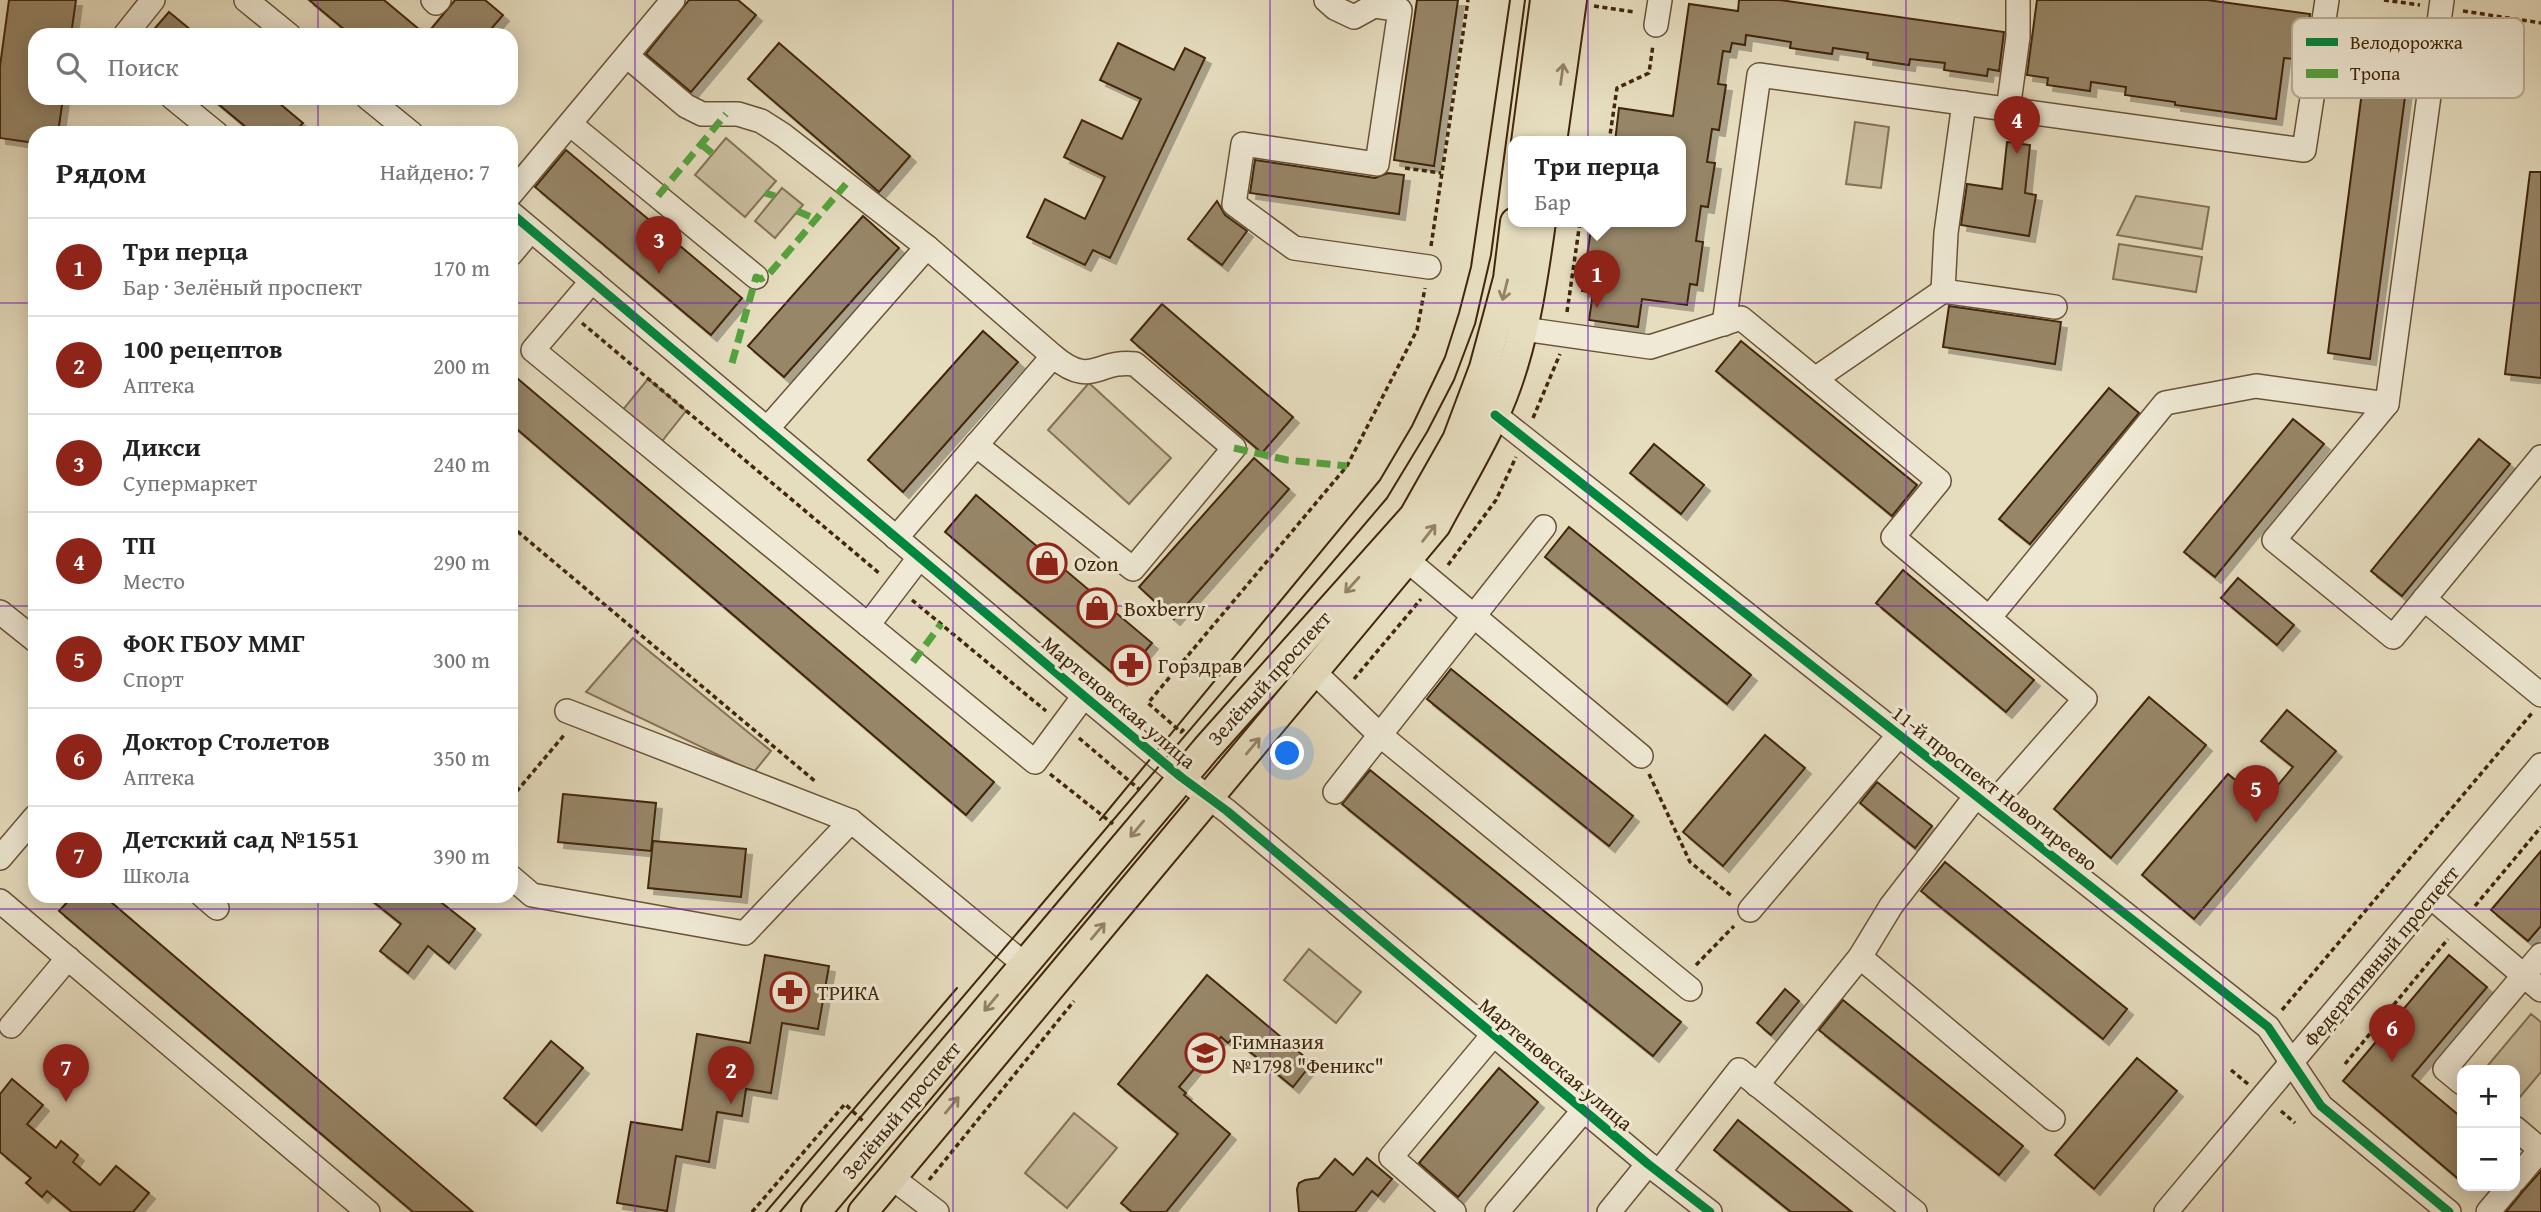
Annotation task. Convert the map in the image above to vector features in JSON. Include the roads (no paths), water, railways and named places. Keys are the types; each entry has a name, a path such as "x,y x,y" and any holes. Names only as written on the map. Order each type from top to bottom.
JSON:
{"main road":[{"path":"1527,136 1545,0"},
{"path":"1553,136 1572,0"},
{"name":"Зелёный проспект","path":"816,1212 1181,777 1414,516 1457,440 1484,368 1508,279 1514,227"},
{"name":"Зелёный проспект","path":"863,1212 1436,525 1495,415 1523,329 1540,227"}],"street":[{"path":"131,28 153,0"},
{"path":"246,0 280,28"},
{"path":"433,0 436,3 439,0"},
{"path":"518,186 673,0"},
{"path":"1326,0 1335,8 1354,17 1375,3 1400,10 1377,164 1243,144 1234,204 1294,248 1429,267"},
{"path":"1656,25 1660,0"},
{"path":"2008,110 2018,37 2018,0"},
{"path":"2324,18 2327,0"},
{"path":"2440,18 2442,0"},
{"path":"627,56 686,106 702,114 738,114 761,121 772,128 927,247 1066,367 1076,372 1091,373 1123,363 1135,364 1234,447 1133,569 976,446"},
{"path":"1724,324 1759,75 2304,150 2312,98"},
{"path":"2429,98 2387,404 2274,540 2393,637 2541,457"},
{"path":"1943,291 1946,233 1964,103"},
{"path":"182,105 207,126"},
{"path":"377,105 402,126"},
{"path":"570,124 756,277"},
{"name":"Мартеновская улица","path":"518,220 1181,777 1653,1168 1710,1212"},
{"path":"518,246 531,230"},
{"path":"767,429 927,247"},
{"path":"592,281 533,350 1035,762 1084,696"},
{"path":"1815,379 1943,291 2055,307"},
{"path":"1523,329 1650,347 1741,318 1939,481 1893,537 2085,699 1983,802 1891,906 1860,957 1757,1085"},
{"path":"896,538 1053,356"},
{"path":"1989,618 2165,403 2256,386 2387,404"},
{"name":"11-й проспект Новогиреево","path":"1495,415 2268,1027 2321,1106 2449,1212"},
{"path":"1335,792 1544,527"},
{"path":"867,625 919,558"},
{"path":"1407,560 1640,756"},
{"path":"2424,599 2537,704"},
{"path":"0,612 28,634"},
{"path":"1314,672 1380,735 1685,985"},
{"path":"574,713 851,821 1024,964"},
{"path":"1750,910 1899,735"},
{"name":"Федеративный проспект","path":"2166,1212 2541,765"},
{"path":"518,883 532,895 745,933 851,821"},
{"path":"0,858 28,825"},
{"path":"2431,897 2532,983"},
{"path":"0,901 368,1212"},
{"path":"2457,1079 2445,1069 2532,983 2541,955"},
{"path":"1860,957 2053,1119"},
{"path":"11,1026 68,958"},
{"path":"1454,1212 1391,1157 1493,1035"},
{"path":"1610,1212 1653,1168 1739,1070 1915,1212"},
{"path":"1497,1212 1584,1110"},
{"path":"2520,1132 2541,1149 2520,1174"},
{"path":"891,1177 937,1212"},
{"path":"2488,1212 2506,1191"}],"tram line":[{"path":"1100,820 1380,480 1412,426 1445,357 1471,267 1510,0"},
{"path":"780,1212 1387,498 1427,432 1454,380 1475,324 1491,255 1525,0"},
{"path":"766,1212 957,988"}],"place":[{"name":"ТП","path":"2017,154"},
{"name":"Дикси","path":"659,274"},
{"name":"Три перца","path":"1597,308"},
{"name":"Ozon","path":"1047,563"},
{"name":"Boxberry","path":"1097,608"},
{"name":"Горздрав","path":"1131,665"},
{"name":"ФОК ГБОУ ММГ","path":"2256,823"},
{"name":"ТРИКА","path":"790,992"},
{"name":"Гимназия №1798 \"Феникс\"","path":"1205,1053"},
{"name":"Доктор Столетов","path":"2392,1062"},
{"name":"Детский сад №1551","path":"66,1102"},
{"name":"100 рецептов","path":"731,1104"}]}
